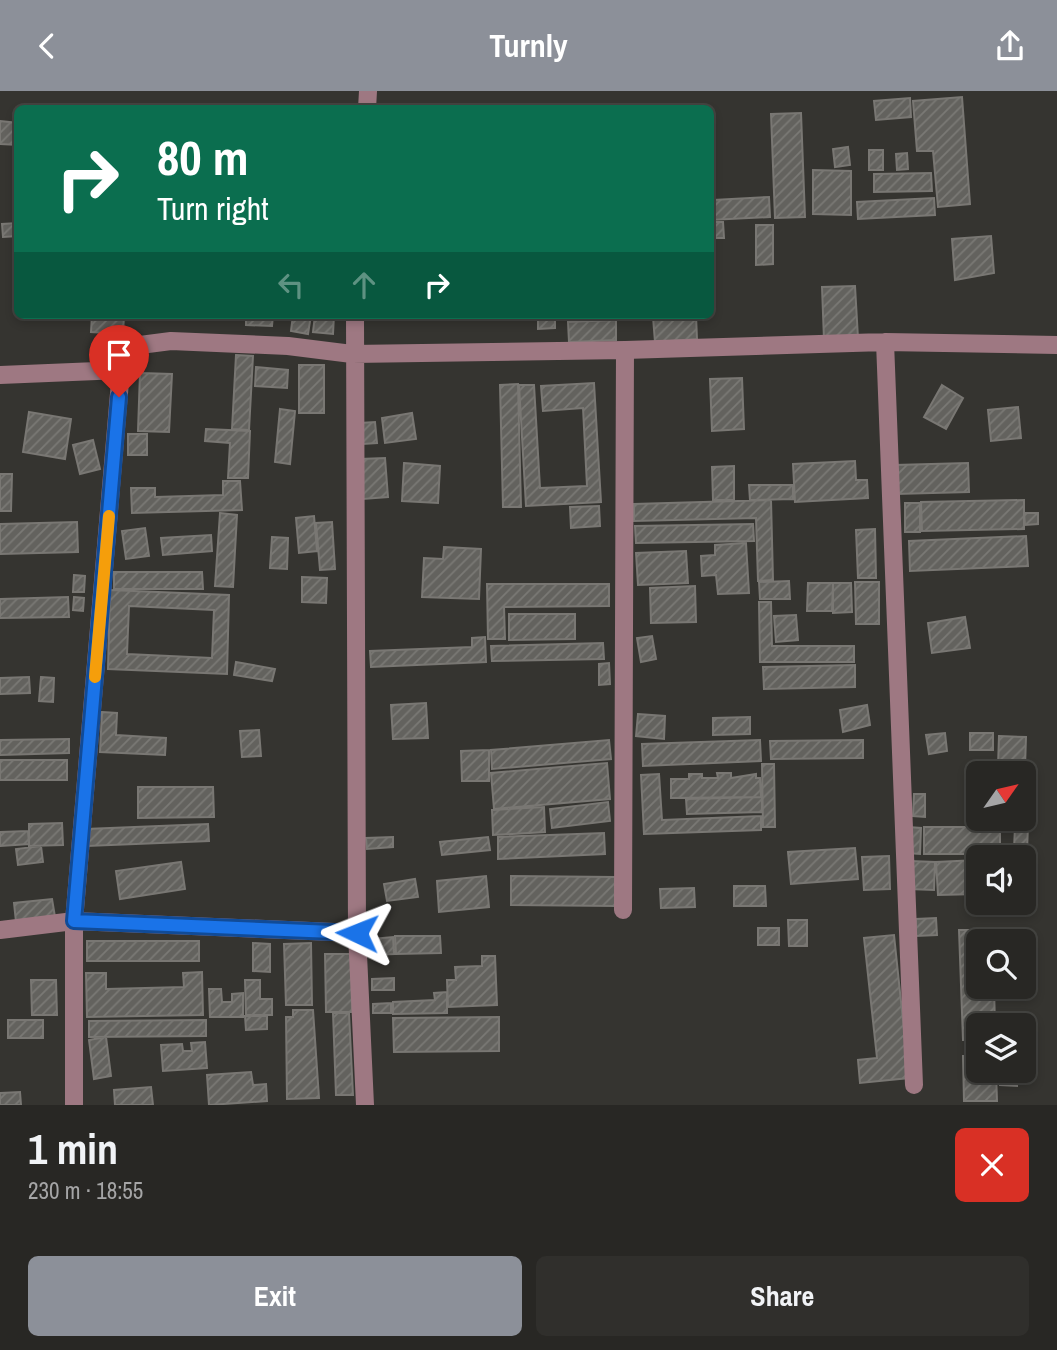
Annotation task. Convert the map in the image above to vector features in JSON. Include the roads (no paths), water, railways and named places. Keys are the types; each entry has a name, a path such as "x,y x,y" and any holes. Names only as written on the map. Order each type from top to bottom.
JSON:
{"street":[{"path":"355,319 352,354 357,933 365,1105"},
{"path":"74,1105 74,921 123,354 140,345 171,341 288,347 352,354 625,351 885,342 1057,345"},
{"path":"885,342 914,1085"},
{"path":"623,910 625,351"},
{"path":"0,375 121,370"},
{"path":"0,930 74,921 357,933"}]}
